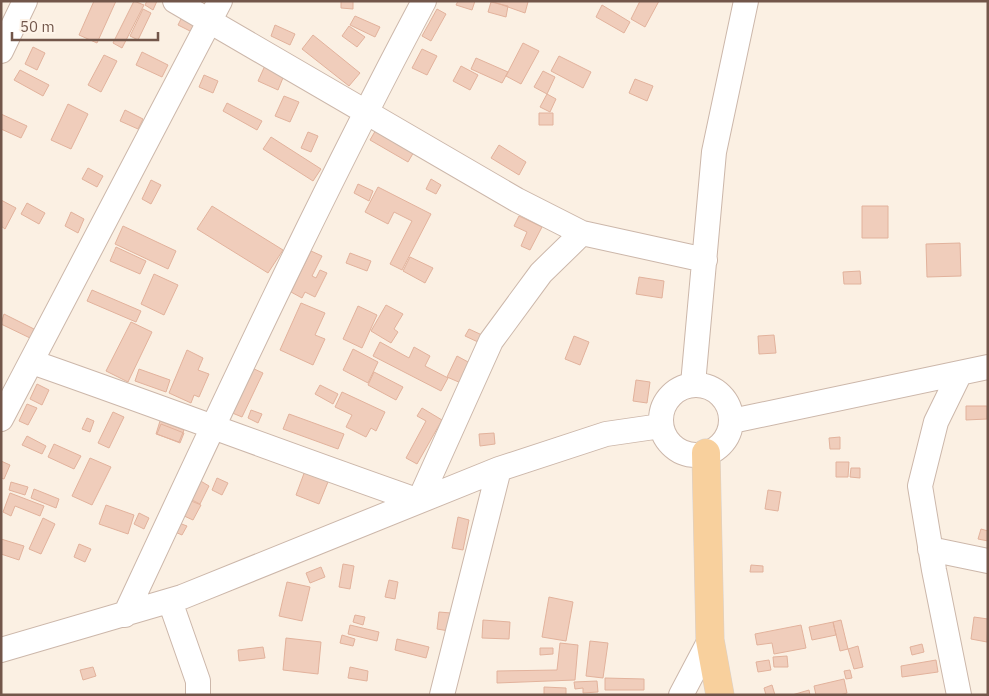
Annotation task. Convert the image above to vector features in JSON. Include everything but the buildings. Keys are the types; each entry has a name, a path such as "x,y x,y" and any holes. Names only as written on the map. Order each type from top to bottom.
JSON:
{"main road":[{"path":"706,454 710,640 720,695"}],"street":[{"path":"1,51 24,1"},
{"path":"175,1 215,11 365,111 518,200 582,233 705,260"},
{"path":"125,615 213,426 365,111 424,1"},
{"path":"693,384 714,152 746,1"},
{"path":"1,419 215,11"},
{"path":"419,501 491,341 540,273 582,233"},
{"path":"32,362 419,501"},
{"path":"732,421 988,367"},
{"path":"959,695 930,549 920,486 936,422 960,373"},
{"path":"693,384 708,386 721,394 729,406 732,421 727,438 721,445 706,454 687,454 678,450 665,437 661,414 665,403 672,394 682,387 693,384"},
{"path":"1,650 170,601 499,469 606,434 662,426"},
{"path":"442,695 499,469"},
{"path":"930,549 988,561"},
{"path":"170,601 198,681 198,695"},
{"path":"682,695 710,640"}]}
